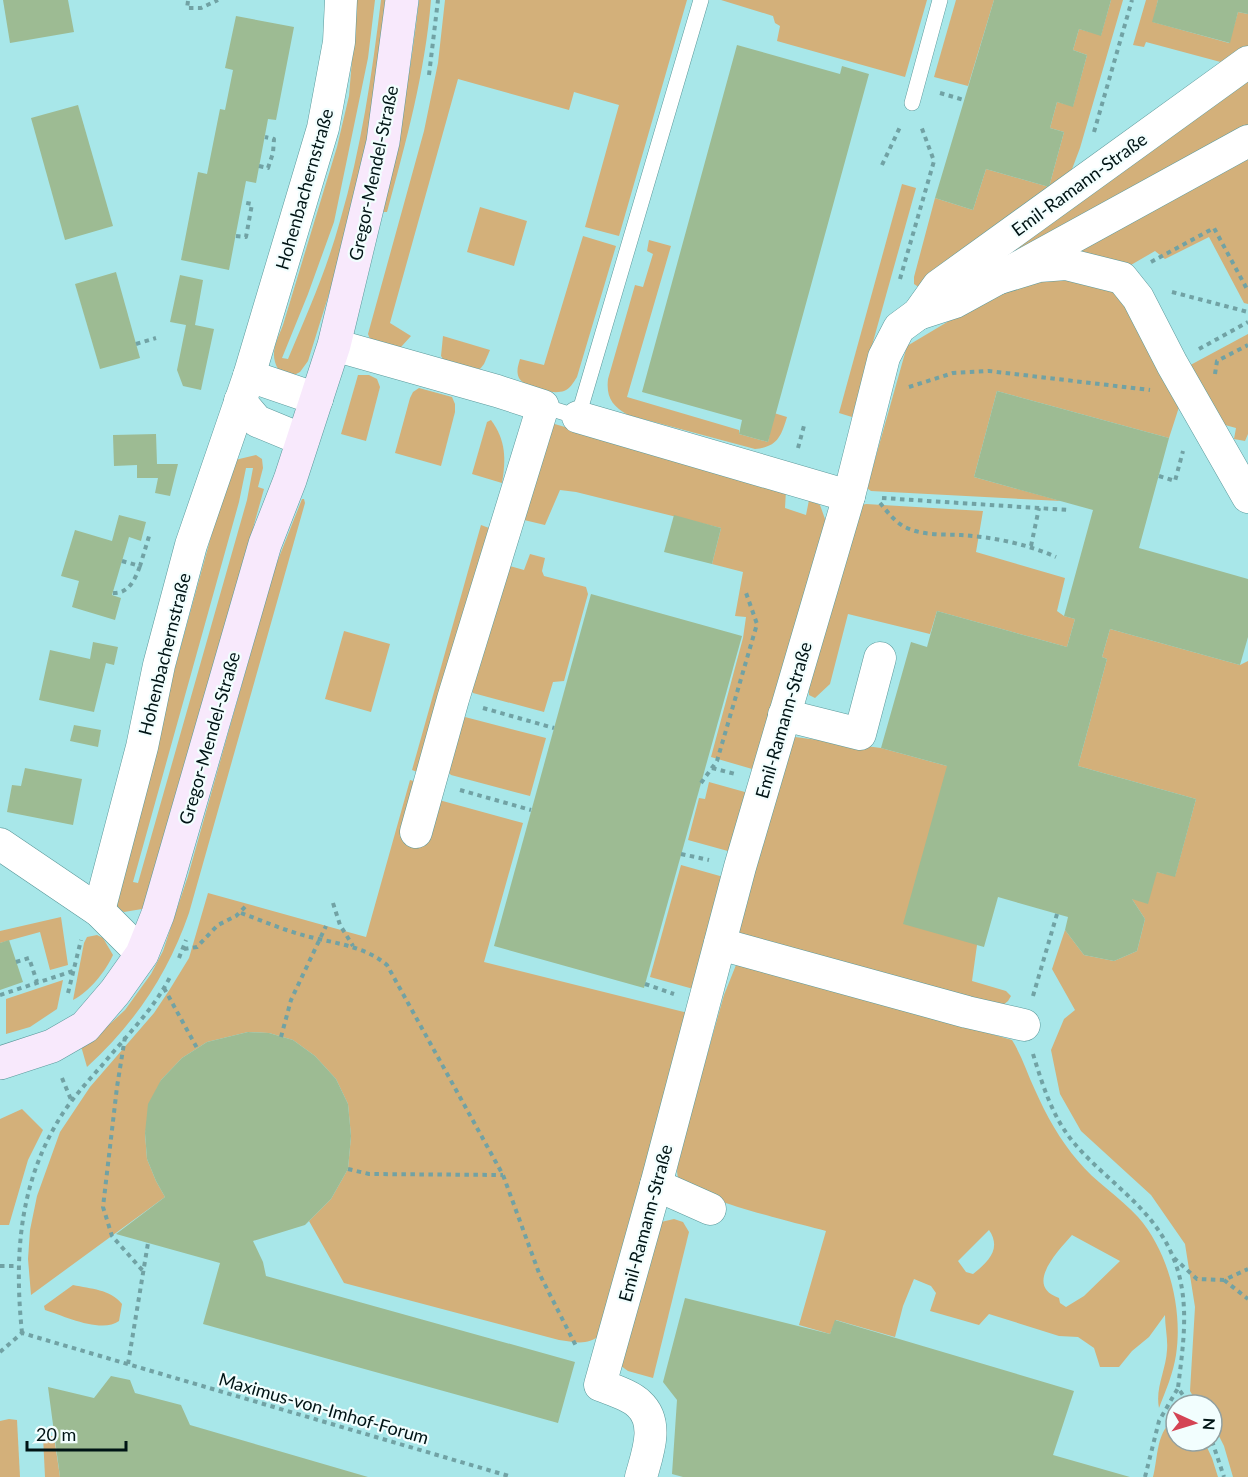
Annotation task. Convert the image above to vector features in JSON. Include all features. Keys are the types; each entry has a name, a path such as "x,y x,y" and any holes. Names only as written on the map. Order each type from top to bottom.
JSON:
{"street":[{"name":"Hohenbachernstraße","path":"90,924 142,747 159,665 192,545 245,388 323,128 339,42 341,0"},
{"name":"Gregor-Mendel-Straße","path":"0,1063 52,1046 85,1026 115,992 142,954 158,914 265,544 303,440 334,345 383,142 402,0"},
{"name":"Emil-Ramann-Straße","path":"641,1477 650,1443 649,1417 639,1403 600,1385 784,715 862,497 884,357 908,321 938,286 1248,62"},
{"name":"Emil-Ramann-Straße","path":"908,321 955,302 1248,141"},
{"name":"Emil-Ramann-Straße","path":"993,280 1039,266 1066,264 1122,278"},
{"path":"1122,278 1138,298 1172,364 1248,497"},
{"path":"334,345 543,406 453,699 416,832"},
{"path":"303,440 257,421 245,388 316,399"},
{"path":"578,417 862,497"},
{"path":"784,715 860,735 880,658"},
{"path":"0,844 90,924 142,954"},
{"path":"720,944 967,1012 1024,1025"},
{"path":"656,1185 710,1209"}],"lane":[{"path":"543,406 578,417 701,0"},
{"path":"912,103 940,0"}],"path":[{"path":"188,1 188,8 201,8 218,0"},
{"path":"1078,185 1132,0"},
{"path":"937,92 964,100"},
{"path":"882,165 912,103"},
{"path":"908,321 892,308 934,161 912,103"},
{"path":"259,166 268,168 273,153 274,139 265,137"},
{"path":"236,236 246,237 249,227 252,204 242,202"},
{"path":"1161,256 1214,228 1248,291"},
{"path":"1122,278 1248,312"},
{"path":"1172,364 1248,322"},
{"path":"136,344 156,338"},
{"path":"903,390 952,373 989,371 1155,391"},
{"path":"862,497 904,527 916,531 963,535 1031,546 1056,557"},
{"path":"894,499 1070,510"},
{"path":"1031,546 1039,508"},
{"path":"113,593 119,594 128,589 140,566 150,533"},
{"path":"122,561 140,566"},
{"path":"701,783 717,762 757,624 745,590"},
{"path":"453,699 554,728"},
{"path":"430,782 531,810"},
{"path":"333,903 340,925 353,946"},
{"path":"179,959 184,949 197,947 218,925 241,912 249,904"},
{"path":"241,912 278,927 353,946 387,965 502,1175 540,1273 581,1355"},
{"path":"1057,914 1024,1025 1055,1115 1069,1137 1093,1164 1124,1189 1140,1206 1156,1227 1174,1258 1197,1279 1224,1280 1248,1269"},
{"path":"69,988 90,924"},
{"path":"281,1036 291,1000 326,926"},
{"path":"16,962 29,958 37,982"},
{"path":"0,1352 22,1333 18,1299 18,1249 28,1190 44,1148 64,1112 164,988 174,969"},
{"path":"0,995 74,970"},
{"path":"164,988 197,1048"},
{"path":"126,1036 117,1087 102,1207 112,1236 144,1271"},
{"path":"61,1075 72,1102"},
{"path":"348,1169 369,1173 502,1175"},
{"path":"128,1364 148,1243"},
{"path":"1145,1477 1159,1421 1178,1388 1186,1318 1174,1258"},
{"path":"0,1266 18,1266"},
{"path":"1224,1280 1248,1299"},
{"name":"Maximus-von-Imhof-Forum","path":"22,1333 512,1477"},
{"path":"1178,1388 1182,1393"},
{"path":"1216,1453 1224,1477"}],"shaded area":[{"path":"357,0 375,0 368,58 334,222 282,358 288,359 335,239 360,139 381,0 387,0 370,123 352,213 335,273 308,361 300,372 294,375 278,369 274,352 337,147 349,96"},
{"path":"419,0 431,0 424,54 414,107 394,186 387,212 382,212 404,107"},
{"path":"445,0 687,0 619,236 585,227 619,105 574,92 569,110 458,79 390,323 411,336 401,347 394,347 370,339 368,334 424,131 438,63"},
{"path":"721,0 927,0 905,77 777,41 780,26 775,23 773,16"},
{"path":"956,0 994,0 968,86 934,77"},
{"path":"1111,0 1123,0 1080,148 1066,185 920,288 914,284 935,198 973,210 986,169 1049,187 1064,132 1050,128 1057,102 1073,106 1087,55 1073,50 1079,29 1101,35"},
{"path":"1146,0 1158,0 1153,22 1229,43 1238,12 1248,14 1248,50 1228,64 1146,42 1144,47 1133,45"},
{"path":"1248,70 1248,135 1001,267 971,270"},
{"path":"1248,154 1248,304 1244,303 1209,237 1165,259 1155,251 1124,269 1080,256 1082,246"},
{"path":"902,184 916,188 852,417 839,413"},
{"path":"480,207 527,221 514,266 467,252"},
{"path":"583,236 616,246 577,377 564,391 540,390 527,385 519,378 517,371 520,359 544,365"},
{"path":"649,240 671,246 627,397 739,430 739,434 768,442 774,413 787,417 777,440 768,446 755,449 628,415 611,400 608,379 635,285 643,287 653,254 647,251"},
{"path":"1038,275 1091,278 1121,296 1180,404 1169,438 997,391 974,477 1061,501 871,491 867,488 907,346 959,315"},
{"path":"1248,334 1248,434 1245,441 1234,439 1236,428 1225,425 1183,369"},
{"path":"443,336 490,350 484,364 480,369 445,362 441,356"},
{"path":"358,375 369,375 377,379 380,387 366,441 341,434"},
{"path":"419,388 452,397 455,404 441,466 395,453 410,398"},
{"path":"491,420 500,435 504,450 502,483 472,474 487,422"},
{"path":"551,423 786,490 785,508 806,515 809,500 820,505 825,519 825,529 759,771 711,757 743,638 746,617 735,616 743,572 712,564 721,528 560,490 545,525 524,520"},
{"path":"256,455 262,459 263,468 258,487 264,489 148,901 142,909 124,912 117,908 115,899 122,861 226,482 235,460","holes":["246,468 253,468 247,500 138,883 133,882 239,502"]},
{"path":"302,499 305,503 181,935 160,977 135,1015 87,1067 81,1046 125,1010 151,974 163,951 188,876 274,570"},
{"path":"866,504 983,511 976,552 1065,578 1057,611 1075,619 1067,647 937,611 930,634 848,614 830,684 815,698 809,695 809,685 858,506"},
{"path":"481,525 489,528 420,773 412,770"},
{"path":"530,554 545,558 542,571 544,576 586,587 588,594 564,681 553,682 544,712 473,693 468,684 503,564 524,570"},
{"path":"1110,629 1240,665 1248,661 1248,1477 1233,1477 1224,1446 1224,1393 1191,1393 1190,1391 1195,1307 1185,1244 1151,1195 1081,1131 1060,1094 1051,1050 1064,1019 1075,1010 1052,969 1065,930 1084,955 1114,961 1137,951 1145,919 1132,899 1157,872 1175,876 1196,799 1078,766 1107,659 1102,657"},
{"path":"344,631 390,644 371,712 325,699"},
{"path":"465,717 546,738 530,796 451,775 444,768 457,722"},
{"path":"787,736 881,748 947,766 977,945 972,981 1006,991 1011,996 1002,1006 743,939 735,931"},
{"path":"410,780 417,782 439,800 523,823 484,962 692,1014 600,1335 586,1342 559,1340 344,1283 309,1221 331,1199 348,1169 351,1136 348,1104 336,1079 315,1056 293,1040 269,1033 248,1032 207,1042 182,1058 161,1080 145,1133 147,1159 165,1197 31,1295 28,1259 30,1230 37,1196 60,1132 90,1087 154,1013 170,989 189,958 208,893 366,937"},
{"path":"709,782 752,794 735,853 688,840 699,798 705,799"},
{"path":"681,865 727,878 697,990 650,977"},
{"path":"61,917 68,965 50,970 40,932 0,943 0,931"},
{"path":"97,935 103,938 113,955 96,980 85,992 73,1000 84,943 87,937"},
{"path":"745,963 1012,1040 1044,1109 1065,1145 1084,1168 1138,1217 1149,1231 1165,1264 1175,1301 1178,1338 1173,1369 1159,1408 1158,1393 1167,1350 1165,1315 1149,1337 1132,1351 1119,1367 1100,1367 1094,1348 1078,1337 1059,1336 989,1314 979,1325 930,1311 936,1293 931,1286 914,1279 903,1306 895,1337 836,1320 830,1334 799,1325 826,1231 706,1196 680,1181 678,1176 678,1158 724,995 736,965","holes":["989,1230 993,1237 992,1255 973,1274 966,1272 958,1261","1072,1235 1120,1261 1084,1296 1066,1307 1044,1285 1047,1268 1059,1249"]},
{"path":"63,980 57,1009 30,1027 6,1034 6,999"},
{"path":"22,1109 43,1130 28,1160 9,1225 0,1225 0,1119"},
{"path":"674,1219 683,1222 689,1232 653,1378 628,1371 621,1366 661,1222"},
{"path":"73,1285 100,1290 112,1295 122,1304 119,1321 112,1325 93,1325 45,1310 44,1306"},
{"path":"17,1420 20,1477 0,1477 0,1421"},
{"path":"1164,1431 1164,1453 1210,1453 1218,1477 1153,1477"},
{"path":"43,1436 54,1436 60,1477 45,1477"}],"building":[{"path":"3,0 68,0 74,32 10,43"},
{"path":"994,0 1111,0 1101,36 1079,29 1073,50 1087,55 1073,107 1057,102 1050,128 1064,132 1049,187 986,169 973,210 935,198"},
{"path":"1158,0 1248,0 1248,14 1238,12 1230,43 1152,22"},
{"path":"236,16 294,27 276,120 268,119 256,183 246,181 229,270 181,260 198,172 207,174 220,109 225,110 233,70 225,68"},
{"path":"737,45 840,74 842,66 869,74 768,442 739,434 742,420 642,392"},
{"path":"78,105 113,226 65,240 31,118"},
{"path":"116,272 140,358 100,369 75,284"},
{"path":"180,275 203,280 195,325 214,329 201,390 183,386 177,370 186,325 170,322"},
{"path":"997,391 1169,438 1139,548 1248,579 1248,637 1240,665 1110,629 1102,657 1107,659 1078,766 1196,799 1175,877 1157,872 1148,904 1132,899 1145,919 1137,951 1114,961 1084,955 1065,930 1068,917 998,897 984,947 903,924 947,766 881,748 911,642 927,647 937,611 1067,647 1075,619 1064,616 1093,510 974,477"},
{"path":"156,434 157,464 178,464 170,496 155,493 158,478 137,478 137,465 114,466 113,435"},
{"path":"119,515 146,522 141,541 129,537 112,595 121,598 115,620 72,607 79,581 61,576 75,530 112,541"},
{"path":"674,515 721,528 712,564 664,552"},
{"path":"591,594 742,636 644,988 494,946"},
{"path":"93,642 118,647 114,665 106,663 94,712 39,700 50,650 90,659"},
{"path":"74,725 101,730 98,747 70,741"},
{"path":"25,768 82,779 73,825 7,812 12,785 21,786"},
{"path":"9,940 23,982 0,990 0,943"},
{"path":"248,1032 269,1033 293,1040 315,1056 336,1079 348,1104 351,1136 348,1169 331,1199 305,1225 253,1241 263,1262 266,1276 575,1362 558,1423 203,1324 220,1263 116,1234 165,1197 147,1159 145,1133 148,1104 161,1080 182,1058 207,1042"},
{"path":"685,1298 830,1334 835,1320 1074,1391 1053,1455 1130,1477 683,1477 672,1474 677,1400 663,1382"},
{"path":"111,1376 130,1380 135,1393 181,1405 190,1425 368,1477 60,1477 48,1387 94,1398"}]}
